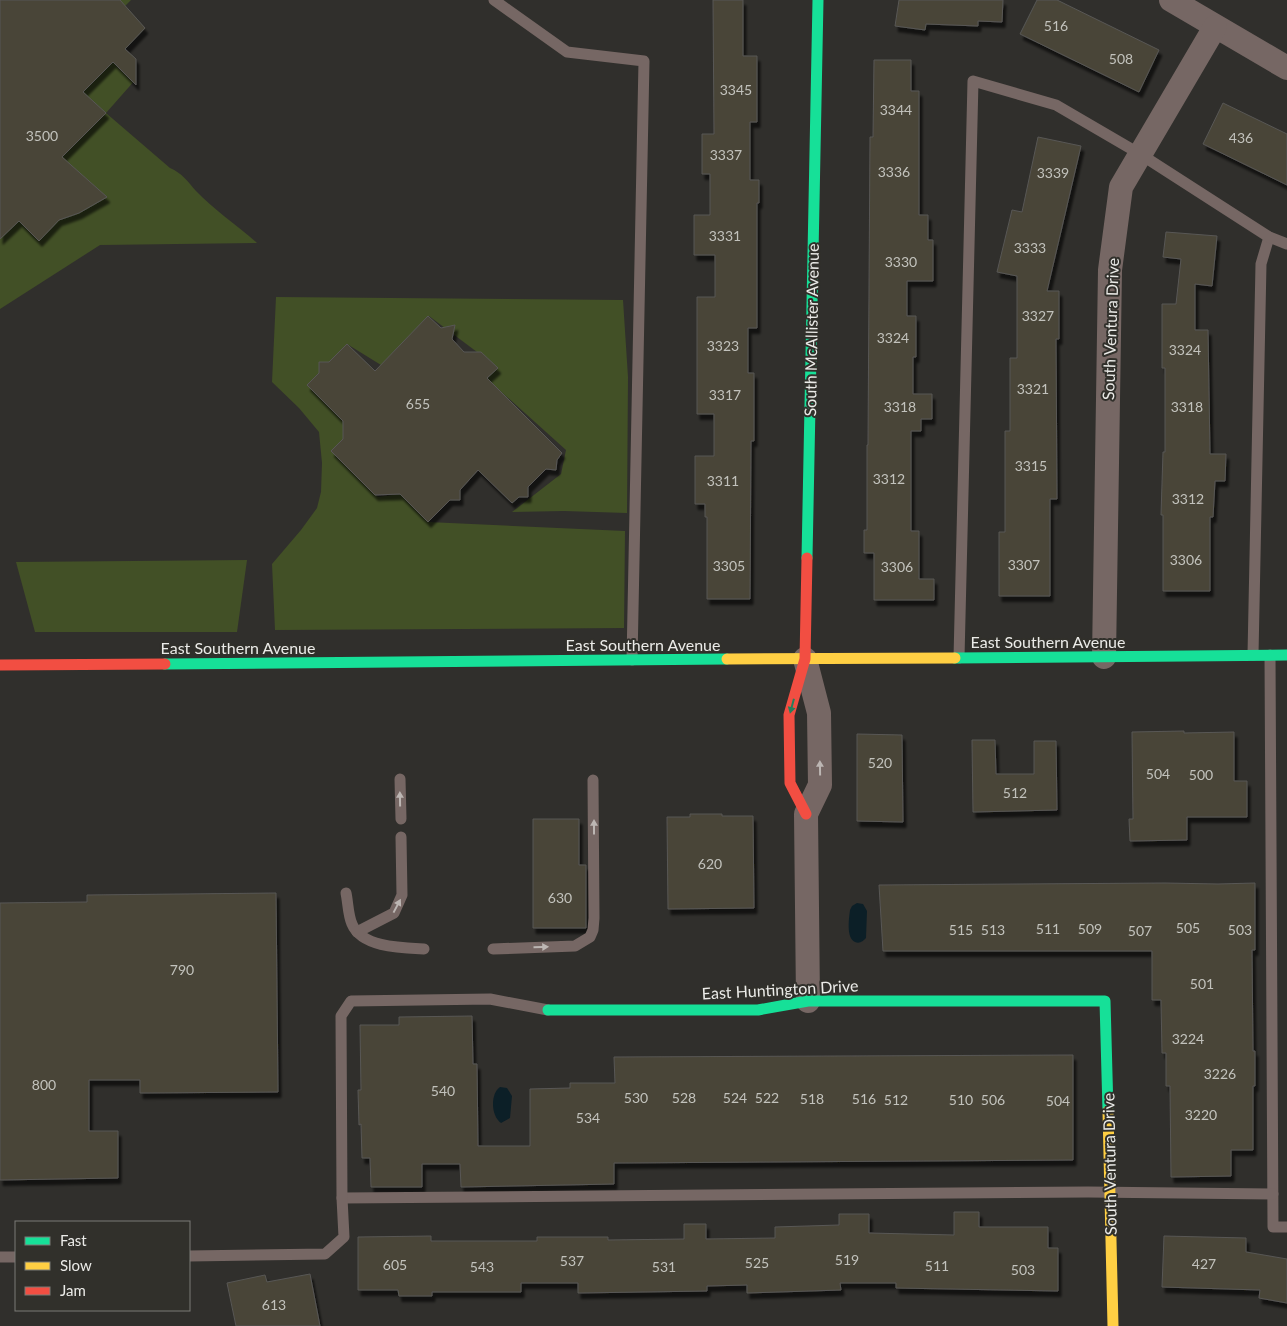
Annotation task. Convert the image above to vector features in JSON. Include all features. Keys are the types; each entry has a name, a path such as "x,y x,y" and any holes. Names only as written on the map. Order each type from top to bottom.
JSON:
{"street":[{"name":"South McAllister Avenue","path":"808,1001 806,814 820,785 819,713 805,659 818,0"},
{"path":"1172,0 1287,68"},
{"name":"South Ventura Drive","path":"1104,657 1110,270 1121,187 1215,27"},
{"name":"East Southern Avenue","path":"0,665 1287,655"},
{"name":"East Huntington Drive","path":"548,1010 758,1010 808,1001 1105,1001"},
{"name":"South Ventura Drive","path":"1105,1001 1113,1326"}],"lane":[{"path":"494,0 567,52 644,62 632,660"},
{"path":"959,658 973,81 1056,105 1140,154 1269,237 1287,244"},
{"path":"1253,656 1261,264 1269,237"},
{"path":"1270,655 1273,1227 1287,1227"},
{"path":"400,779 401,819"},
{"path":"492,949 575,946 590,937 594,930 594,780"},
{"path":"357,932 394,913 402,895 401,837"},
{"path":"346,893 352,924 357,932 376,944 424,949"},
{"path":"190,1256 325,1254 344,1237 341,1016 352,1001 490,1000 548,1010"},
{"path":"342,1198 1110,1192 1273,1194"},
{"path":"0,1257 15,1257"}],"green space":[{"path":"0,0 131,0 125,6 145,28 125,49 136,59 136,79 106,113 170,168 181,175 210,204 257,243 100,245 0,309"},
{"path":"276,297 623,300 628,377 627,513 512,512 561,474 566,450 487,379 497,367 429,316 381,365 347,344 307,385 343,421 343,439 331,451 378,497 400,494 428,522 625,531 624,628 275,630 272,564 317,508 321,492 322,463 319,432 299,408 272,382"},
{"path":"247,560 237,632 35,632 16,562"}],"water":[{"path":"857,903 863,904 867,911 866,938 858,943 852,940 849,928 850,910"},
{"path":"500,1087 507,1088 512,1096 510,1118 501,1123 495,1115 493,1105 493,1100"}],"building":[{"path":"0,0 120,0 145,28 125,49 136,59 136,85 113,62 83,92 106,113 62,157 107,197 79,213 59,220 39,241 19,221 0,239"},
{"path":"713,0 743,0 743,56 757,56 757,122 750,122 750,180 759,180 759,203 757,203 757,328 748,328 748,373 754,373 754,441 751,441 750,599 707,599 707,517 705,517 705,504 695,504 695,456 714,456 714,414 697,414 697,297 715,297 715,255 694,255 694,215 710,215 710,174 702,174 702,134 714,134"},
{"path":"899,0 1003,0 1002,22 978,21 978,26 926,24 925,30 895,26"},
{"path":"1037,0 1057,0 1159,50 1139,92 1020,34"},
{"path":"874,60 911,60 911,91 919,91 919,215 928,215 928,240 933,240 933,281 907,281 907,316 916,316 916,357 913,357 913,394 932,394 932,419 921,419 921,431 911,431 911,531 919,531 919,579 934,579 934,600 874,600 874,553 864,553 864,530 867,530 870,137 873,137"},
{"path":"1223,103 1287,134 1287,185 1203,144"},
{"path":"1038,137 1081,146 1047,291 1059,291 1059,339 1056,339 1057,499 1050,499 1050,596 999,596 999,532 1005,532 1005,431 1010,431 1010,358 1017,358 1017,276 997,272 1012,210 1022,212"},
{"path":"1166,232 1217,236 1212,286 1195,284 1195,330 1208,330 1210,454 1226,454 1225,481 1215,481 1213,517 1210,517 1210,591 1163,591 1163,515 1161,515 1163,452 1165,452 1165,368 1162,368 1162,304 1176,304 1181,259 1163,257"},
{"path":"428,316 441,328 455,325 452,339 464,352 481,352 498,368 487,378 562,453 557,460 556,470 546,469 528,487 528,497 519,497 512,503 478,470 460,490 460,500 450,500 428,522 400,494 375,495 331,451 343,439 343,421 307,385 319,373 319,362 329,362 347,344 375,371"},
{"path":"1184,731 1184,733 1234,732 1234,781 1247,781 1247,817 1187,817 1187,840 1130,841 1129,819 1133,819 1132,732"},
{"path":"857,734 902,735 903,822 857,821"},
{"path":"972,740 995,740 996,774 1034,774 1034,741 1056,741 1057,810 973,812"},
{"path":"690,814 753,816 754,908 668,909 667,817 690,817"},
{"path":"533,819 579,819 579,865 586,865 586,928 533,928"},
{"path":"1255,883 1255,950 1252,950 1253,1051 1255,1051 1253,1150 1231,1150 1231,1176 1171,1177 1170,1086 1166,1086 1166,1053 1162,1053 1161,1000 1152,1000 1152,951 883,951 879,885"},
{"path":"276,893 278,1092 140,1093 140,1080 89,1080 89,1131 118,1131 118,1178 0,1180 0,903 87,902 87,895"},
{"path":"472,1016 473,1064 477,1064 478,1146 530,1146 530,1089 570,1088 570,1083 615,1083 614,1057 1073,1055 1073,1160 614,1163 614,1184 461,1187 460,1164 422,1164 422,1187 371,1187 370,1158 362,1158 361,1124 359,1125 358,1090 361,1090 360,1025 399,1025 399,1017"},
{"path":"954,1212 979,1212 979,1227 1048,1227 1048,1248 1058,1248 1058,1291 896,1288 896,1283 840,1283 841,1290 747,1293 747,1285 707,1286 707,1291 578,1293 578,1283 521,1283 521,1292 432,1292 432,1296 399,1296 398,1290 358,1290 358,1237 431,1236 431,1241 537,1241 537,1237 608,1237 608,1240 684,1239 684,1224 706,1224 706,1239 775,1238 775,1227 839,1225 839,1214 869,1214 869,1233 954,1235"},
{"path":"1164,1236 1246,1238 1246,1252 1287,1259 1287,1303 1259,1298 1260,1290 1162,1287"},
{"path":"310,1274 320,1326 236,1326 227,1283 265,1275 267,1282"}],"traffic: fast":[{"path":"807,558 818,0"},
{"path":"955,658 1287,655"},
{"path":"165,664 727,659"},
{"path":"548,1010 758,1010 808,1001 1105,1001 1108,1111"}],"traffic: slow":[{"path":"727,659 955,658"},
{"path":"1108,1111 1113,1326"}],"traffic: jam":[{"path":"806,814 790,783 789,715 805,659 807,558"},
{"path":"0,665 165,664"}]}
